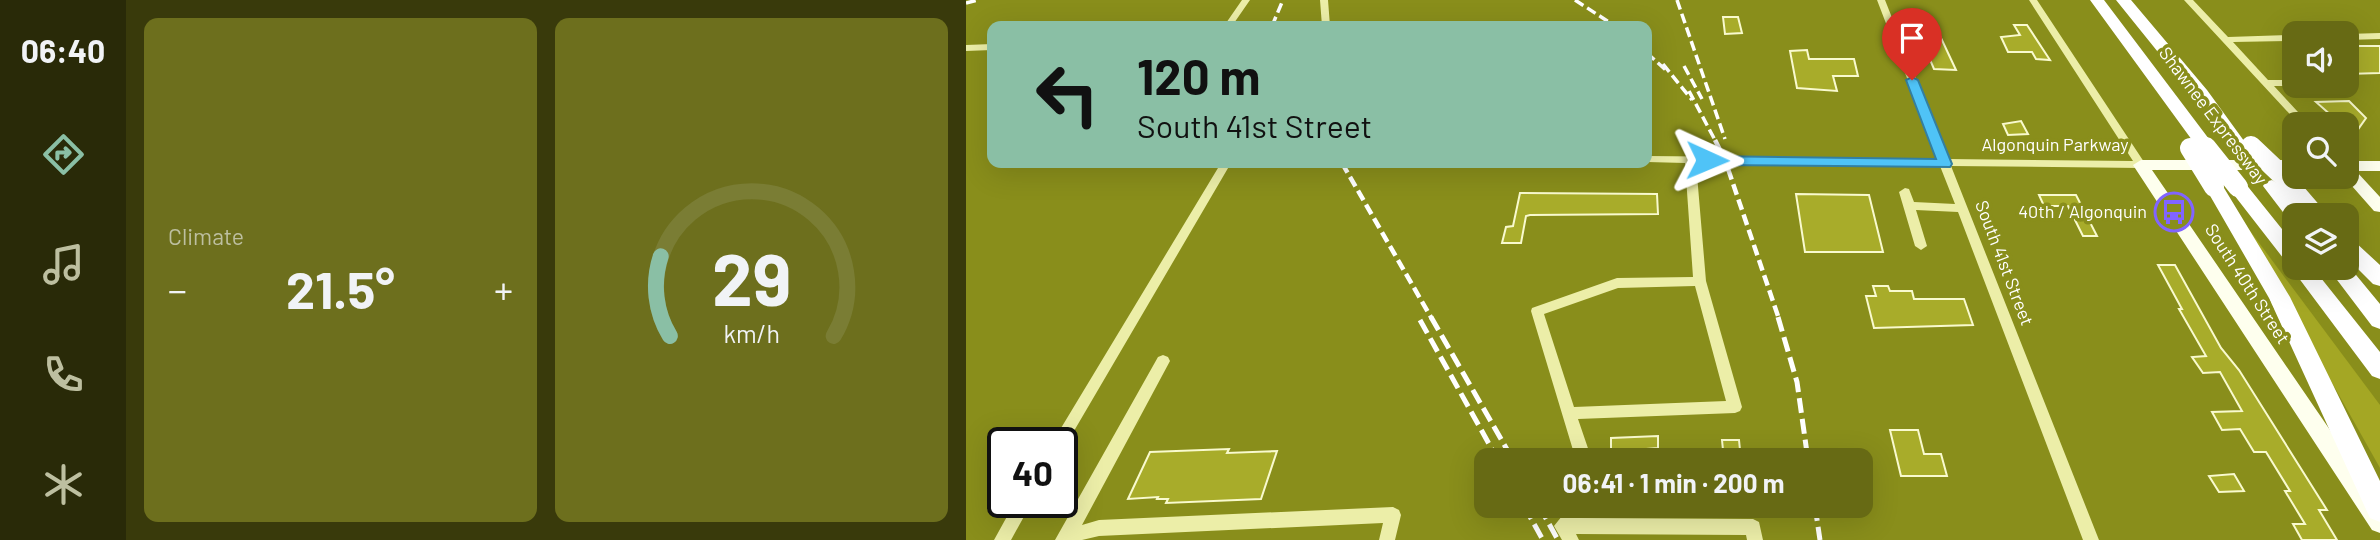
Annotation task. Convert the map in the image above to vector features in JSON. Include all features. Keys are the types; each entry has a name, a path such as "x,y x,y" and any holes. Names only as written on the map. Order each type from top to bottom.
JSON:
{"highway":[{"name":"Shawnee Expressway","path":"2097,0 2166,95 2198,148 2238,187 2282,243"},
{"name":"Shawnee Expressway","path":"2123,0 2244,145 2282,176"},
{"path":"2198,148 2214,187 2279,297 2380,509"},
{"path":"2295,189 2307,203"},
{"path":"2359,258 2380,278"},
{"path":"2311,280 2380,369"},
{"path":"2348,280 2380,320"}],"main road":[{"name":"Algonquin Parkway","path":"2141,165 2282,178"},
{"name":"South 40th Street","path":"2141,165 2380,522"},
{"path":"2359,167 2380,166"},
{"path":"2359,182 2380,207"}],"street":[{"path":"1324,0 1326,21"},
{"name":"South 41st Street","path":"1881,0 2091,540"},
{"name":"South 40th Street","path":"2033,0 2141,165"},
{"path":"2188,0 2293,112"},
{"path":"2359,37 2380,36"},
{"path":"2225,40 2282,40"},
{"path":"966,48 987,47"},
{"path":"2266,83 2282,83"},
{"name":"Algonquin Parkway","path":"1652,159 2141,165"},
{"path":"1569,413 1735,407 1700,281 1690,160"},
{"path":"1069,427 1223,168"},
{"path":"1905,192 1920,246"},
{"path":"1909,206 1962,208"},
{"path":"1580,448 1537,311 1617,283 1700,281"},
{"path":"1065,538 1099,528 1393,515 1387,540"},
{"path":"1002,540 1015,518"},
{"path":"1567,533 1753,527 1755,540"}],"lane":[{"path":"1231,21 1246,0"},
{"path":"1065,538 1163,360"}],"shaded area":[{"path":"2236,212 2282,274 2282,280 2287,280 2380,405 2380,468"}],"building":[{"path":"1723,17 1738,17 1742,33 1725,34"},
{"path":"1920,23 1934,23 1956,70 1934,69 1925,48 1929,48"},
{"path":"2014,25 2027,25 2050,60 2036,59 2032,52 2008,52 2001,37 2020,35"},
{"path":"2359,46 2380,46 2380,73 2359,74"},
{"path":"1807,50 1809,59 1854,59 1858,76 1833,76 1837,91 1797,88 1790,51"},
{"path":"2349,101 2366,118 2359,128 2359,112 2327,112 2316,102"},
{"path":"2021,121 2028,134 2008,135 2003,124"},
{"path":"1520,193 1657,194 1658,214 1530,215 1526,216 1521,243 1502,243 1506,227 1513,226"},
{"path":"1796,194 1869,195 1883,252 1805,252"},
{"path":"2039,195 2076,195 2097,236 2083,236 2068,206 2044,206"},
{"path":"2158,265 2175,265 2221,348 2239,370 2327,510 2319,510 2337,540 2302,540 2293,524 2305,524 2285,491 2290,491 2266,452 2254,452 2240,429 2222,430 2212,412 2242,411 2220,372 2203,373 2192,357 2206,356"},
{"path":"1873,286 1888,286 1890,291 1912,291 1914,299 1964,299 1973,325 1874,328 1866,296 1876,296"},
{"path":"1890,430 1918,430 1924,454 1941,454 1947,476 1901,476"},
{"path":"1658,436 1658,448 1611,448 1611,438"},
{"path":"1722,440 1739,440 1740,448 1723,448"},
{"path":"1229,449 1227,453 1277,451 1261,499 1166,503 1168,499 1157,499 1158,497 1128,499 1150,452"},
{"path":"2234,474 2244,491 2219,492 2209,476"}],"railway":[{"path":"966,3 978,0"},
{"path":"1274,21 1283,0"},
{"path":"1575,0 1607,21"},
{"path":"1677,0 1725,139"},
{"path":"1652,58 1668,72"},
{"path":"1663,64 1692,100"},
{"path":"1684,66 1702,99"},
{"path":"1689,91 1716,142"},
{"path":"1716,142 1725,160 1779,319"},
{"path":"1345,168 1432,319"},
{"path":"1431,317 1506,448"},
{"path":"1778,317 1797,382 1806,448"},
{"path":"1420,320 1491,448"},
{"path":"1531,518 1543,540"},
{"path":"1546,518 1558,540"},
{"path":"1817,518 1820,540"}],"place":[{"name":"40th / Algonquin","path":"2174,212"}],"route":[{"path":"1707,160 1945,164 1912,80"}]}
